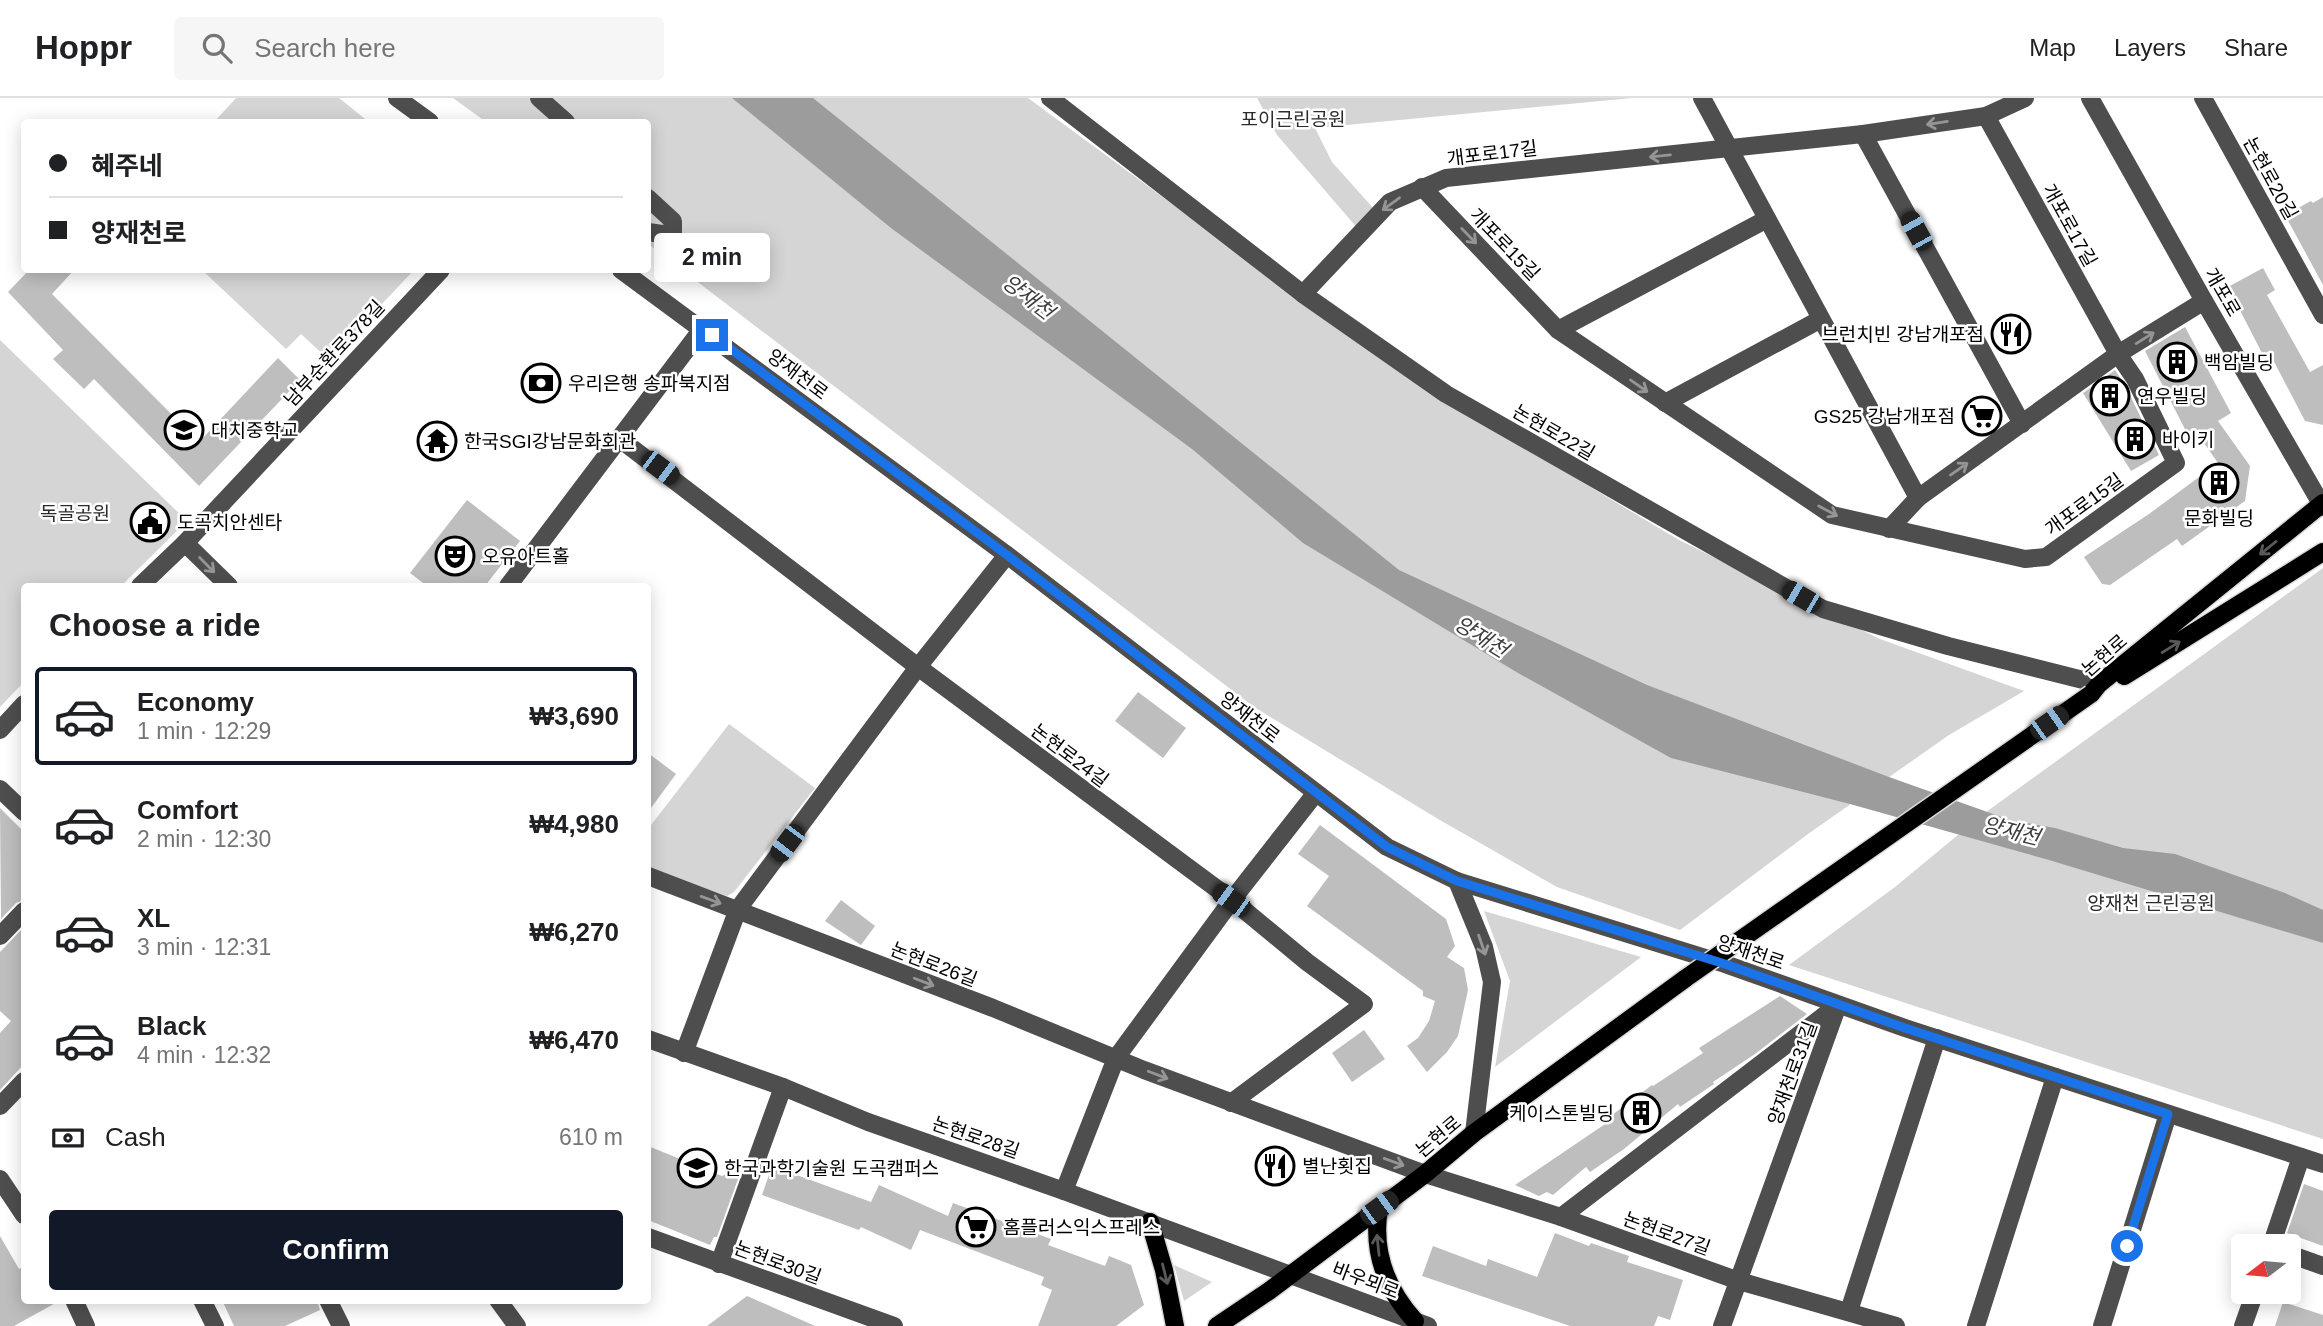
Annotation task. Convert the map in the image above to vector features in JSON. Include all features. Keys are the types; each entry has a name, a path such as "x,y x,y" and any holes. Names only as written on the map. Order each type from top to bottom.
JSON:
{"main road":[{"name":"논현로","path":"1217,1326 1686,978 2095,689 2322,505"},
{"name":"논현로","path":"2095,689 2107,687 2323,552"},
{"path":"1379,1208 1378,1252 1389,1286 1400,1305 1421,1324"},
{"path":"1150,1222 1164,1270 1175,1326"}],"street":[{"path":"397,98 426,119"},
{"path":"539,98 563,119"},
{"name":"논현로22길","path":"1050,98 1303,294 1446,394 1823,609 2095,689"},
{"path":"1702,98 1918,498"},
{"name":"개포로17길","path":"1303,294 1390,202 1446,178 1863,134 1986,116 2025,98"},
{"name":"개포로","path":"2090,98 2322,505"},
{"name":"논현로20길","path":"2203,98 2323,315"},
{"name":"개포로17길","path":"1986,116 2118,354"},
{"path":"1863,134 2022,425"},
{"name":"개포로15길","path":"1422,187 1558,330 1832,515 1889,529 2025,559 2046,557 2176,463 2135,379 2118,354"},
{"path":"651,201 673,222 673,232 651,232"},
{"path":"1558,330 1767,219"},
{"name":"남부순환로378길","path":"143,583 185,543 438,273"},
{"name":"양재천로","path":"625,273 1007,555 1387,847 1457,881 1677,949 1937,1038 2323,1164"},
{"path":"1889,529 1918,498 2118,354 2204,301"},
{"path":"1665,403 1821,319"},
{"path":"511,583 702,329"},
{"name":"논현로24길","path":"620,439 918,667 1231,900 1364,1004 1231,1103"},
{"path":"185,543 226,583"},
{"path":"684,1053 738,909 918,667 1007,555"},
{"path":"0,730 21,707"},
{"path":"0,789 21,809"},
{"path":"1064,1191 1116,1058 1231,900 1315,794"},
{"name":"논현로26길","path":"651,877 1231,1103 1425,1174"},
{"path":"1457,881 1484,947 1492,982 1474,1133"},
{"path":"0,936 21,914"},
{"name":"양재천로31길","path":"1560,1217 1839,1005"},
{"name":"양재천로31길","path":"1722,1326 1839,1005"},
{"path":"1849,1311 1937,1038"},
{"name":"논현로28길","path":"651,1040 783,1087 868,1122 1290,1274"},
{"path":"1976,1326 2055,1077"},
{"path":"0,1106 21,1084"},
{"path":"719,1264 783,1087"},
{"path":"2102,1326 2168,1114"},
{"path":"2275,1234 2301,1157"},
{"name":"논현로27길","path":"1425,1174 1560,1217 1739,1281 1896,1326"},
{"path":"0,1179 21,1210"},
{"name":"논현로30길","path":"651,1238 867,1322 894,1326"},
{"path":"2301,1258 2323,1266"},
{"name":"바우뫼로","path":"1290,1274 1421,1324"},
{"path":"76,1304 86,1326"},
{"path":"204,1304 215,1326"},
{"path":"330,1304 341,1326"},
{"path":"501,1304 517,1326"},
{"path":"2243,1326 2251,1304"}],"green space":[{"path":"236,98 339,98 365,119 217,119"},
{"path":"453,98 1028,98 1416,383 1679,540 1880,639 2024,691 1949,735 1808,834 1680,930 1557,887 1438,819 1254,707 651,246 651,119 482,119"},
{"name":"포이근린공원","path":"1257,98 1632,98 1315,128 1332,162 1374,209 1359,230 1277,135"},
{"path":"205,273 411,273 329,360 301,334 286,349"},
{"name":"독골공원","path":"0,340 187,521 124,583 21,583 21,685 0,707"},
{"name":"양재천 근린공원","path":"2323,568 2323,1139 1789,965 1895,887 1982,815"},
{"path":"729,724 815,788 734,892 727,896 651,870 651,825"},
{"path":"1484,911 1641,957 1495,1067 1510,981"},
{"path":"1174,1265 1212,1282 1184,1301"}],"water":[{"name":"양재천","path":"732,98 813,98 1399,570 1647,685 1889,777 2010,820 2055,828 2123,848 2175,854 2285,893 2323,910 2323,943 2049,860 1850,804 1671,758 1518,673 1303,543 1192,449 891,228"}],"building":[{"path":"2323,197 2323,285 2285,215"},
{"path":"2263,268 2275,290 2267,295 2310,372 2323,365 2323,425 2305,421 2269,352 2263,355 2228,287"},
{"path":"26,273 71,273 52,294 199,442 278,358 300,380 199,486 94,379 84,389 53,359 63,350 8,292"},
{"path":"2185,327 2231,413 2218,421 2250,466 2245,501 2182,546 2177,539 2110,585 2102,584 2084,557 2149,514 2218,463 2197,433 2189,437 2145,351"},
{"path":"2115,370 2159,455 2131,471 2083,393"},
{"path":"467,500 520,541 487,583 423,583 410,573"},
{"path":"1138,692 1186,728 1163,758 1115,721"},
{"path":"651,755 676,774 651,808"},
{"path":"0,808 21,829 21,901 1,919"},
{"path":"1320,825 1446,919 1455,946 1447,957 1464,968 1468,990 1458,1036 1447,1052 1427,1072 1407,1046 1418,1038 1429,1021 1435,1001 1423,996 1423,991 1307,906 1329,876 1298,854"},
{"path":"841,900 875,926 861,945 825,921"},
{"path":"21,930 21,1067 0,1090 0,1033 11,1021 0,1011 0,952"},
{"path":"1780,996 1807,1014 1713,1082 1714,1084 1680,1107 1678,1104 1624,1149 1590,1172 1586,1167 1553,1195 1547,1192 1539,1196 1515,1185 1614,1118 1612,1115 1652,1085 1703,1053 1699,1048"},
{"path":"1364,1030 1385,1059 1352,1082 1332,1053"},
{"path":"651,1147 722,1176 726,1174 738,1179 717,1237 714,1237 710,1245 651,1221"},
{"path":"772,1166 871,1202 879,1185 948,1216 953,1203 1051,1239 1048,1245 1105,1266 1109,1256 1131,1265 1144,1305 1116,1326 1038,1326 1052,1290 1041,1285 1044,1277 920,1230 911,1250 861,1227 859,1230 762,1195"},
{"path":"2304,1184 2323,1191 2323,1246 2301,1238 2301,1234 2287,1233"},
{"path":"1555,1233 1589,1246 1591,1243 1629,1256 1627,1262 1683,1280 1670,1320 1658,1316 1654,1326 1570,1326 1422,1276 1433,1246 1486,1266 1488,1259 1537,1277"},
{"path":"0,1236 19,1269 21,1268 21,1304 54,1304 14,1326 0,1326"},
{"path":"747,1296 815,1326 707,1326"},
{"path":"224,1304 318,1304 320,1310 285,1326 234,1326"},
{"path":"2282,1304 2323,1315 2323,1326 2275,1326"}],"place":[{"name":"브런치빈 강남개포점","path":"2011,334"},
{"name":"백암빌딩","path":"2177,362"},
{"name":"우리은행 송파북지점","path":"541,383"},
{"name":"연우빌딩","path":"2110,396"},
{"name":"GS25 강남개포점","path":"1982,416"},
{"name":"대치중학교","path":"184,430"},
{"name":"바이키","path":"2135,439"},
{"name":"한국SGI강남문화회관","path":"437,441"},
{"name":"문화빌딩","path":"2219,483"},
{"name":"도곡치안센타","path":"150,522"},
{"name":"오유아트홀","path":"455,556"},
{"name":"케이스톤빌딩","path":"1641,1113"},
{"name":"별난횟집","path":"1275,1166"},
{"name":"한국과학기술원 도곡캠퍼스","path":"697,1168"},
{"name":"홈플러스익스프레스","path":"976,1227"}],"route":[{"path":"712,335 1007,555 1387,847 1457,881 1725,964 1905,1028 2168,1114 2127,1246"}]}
